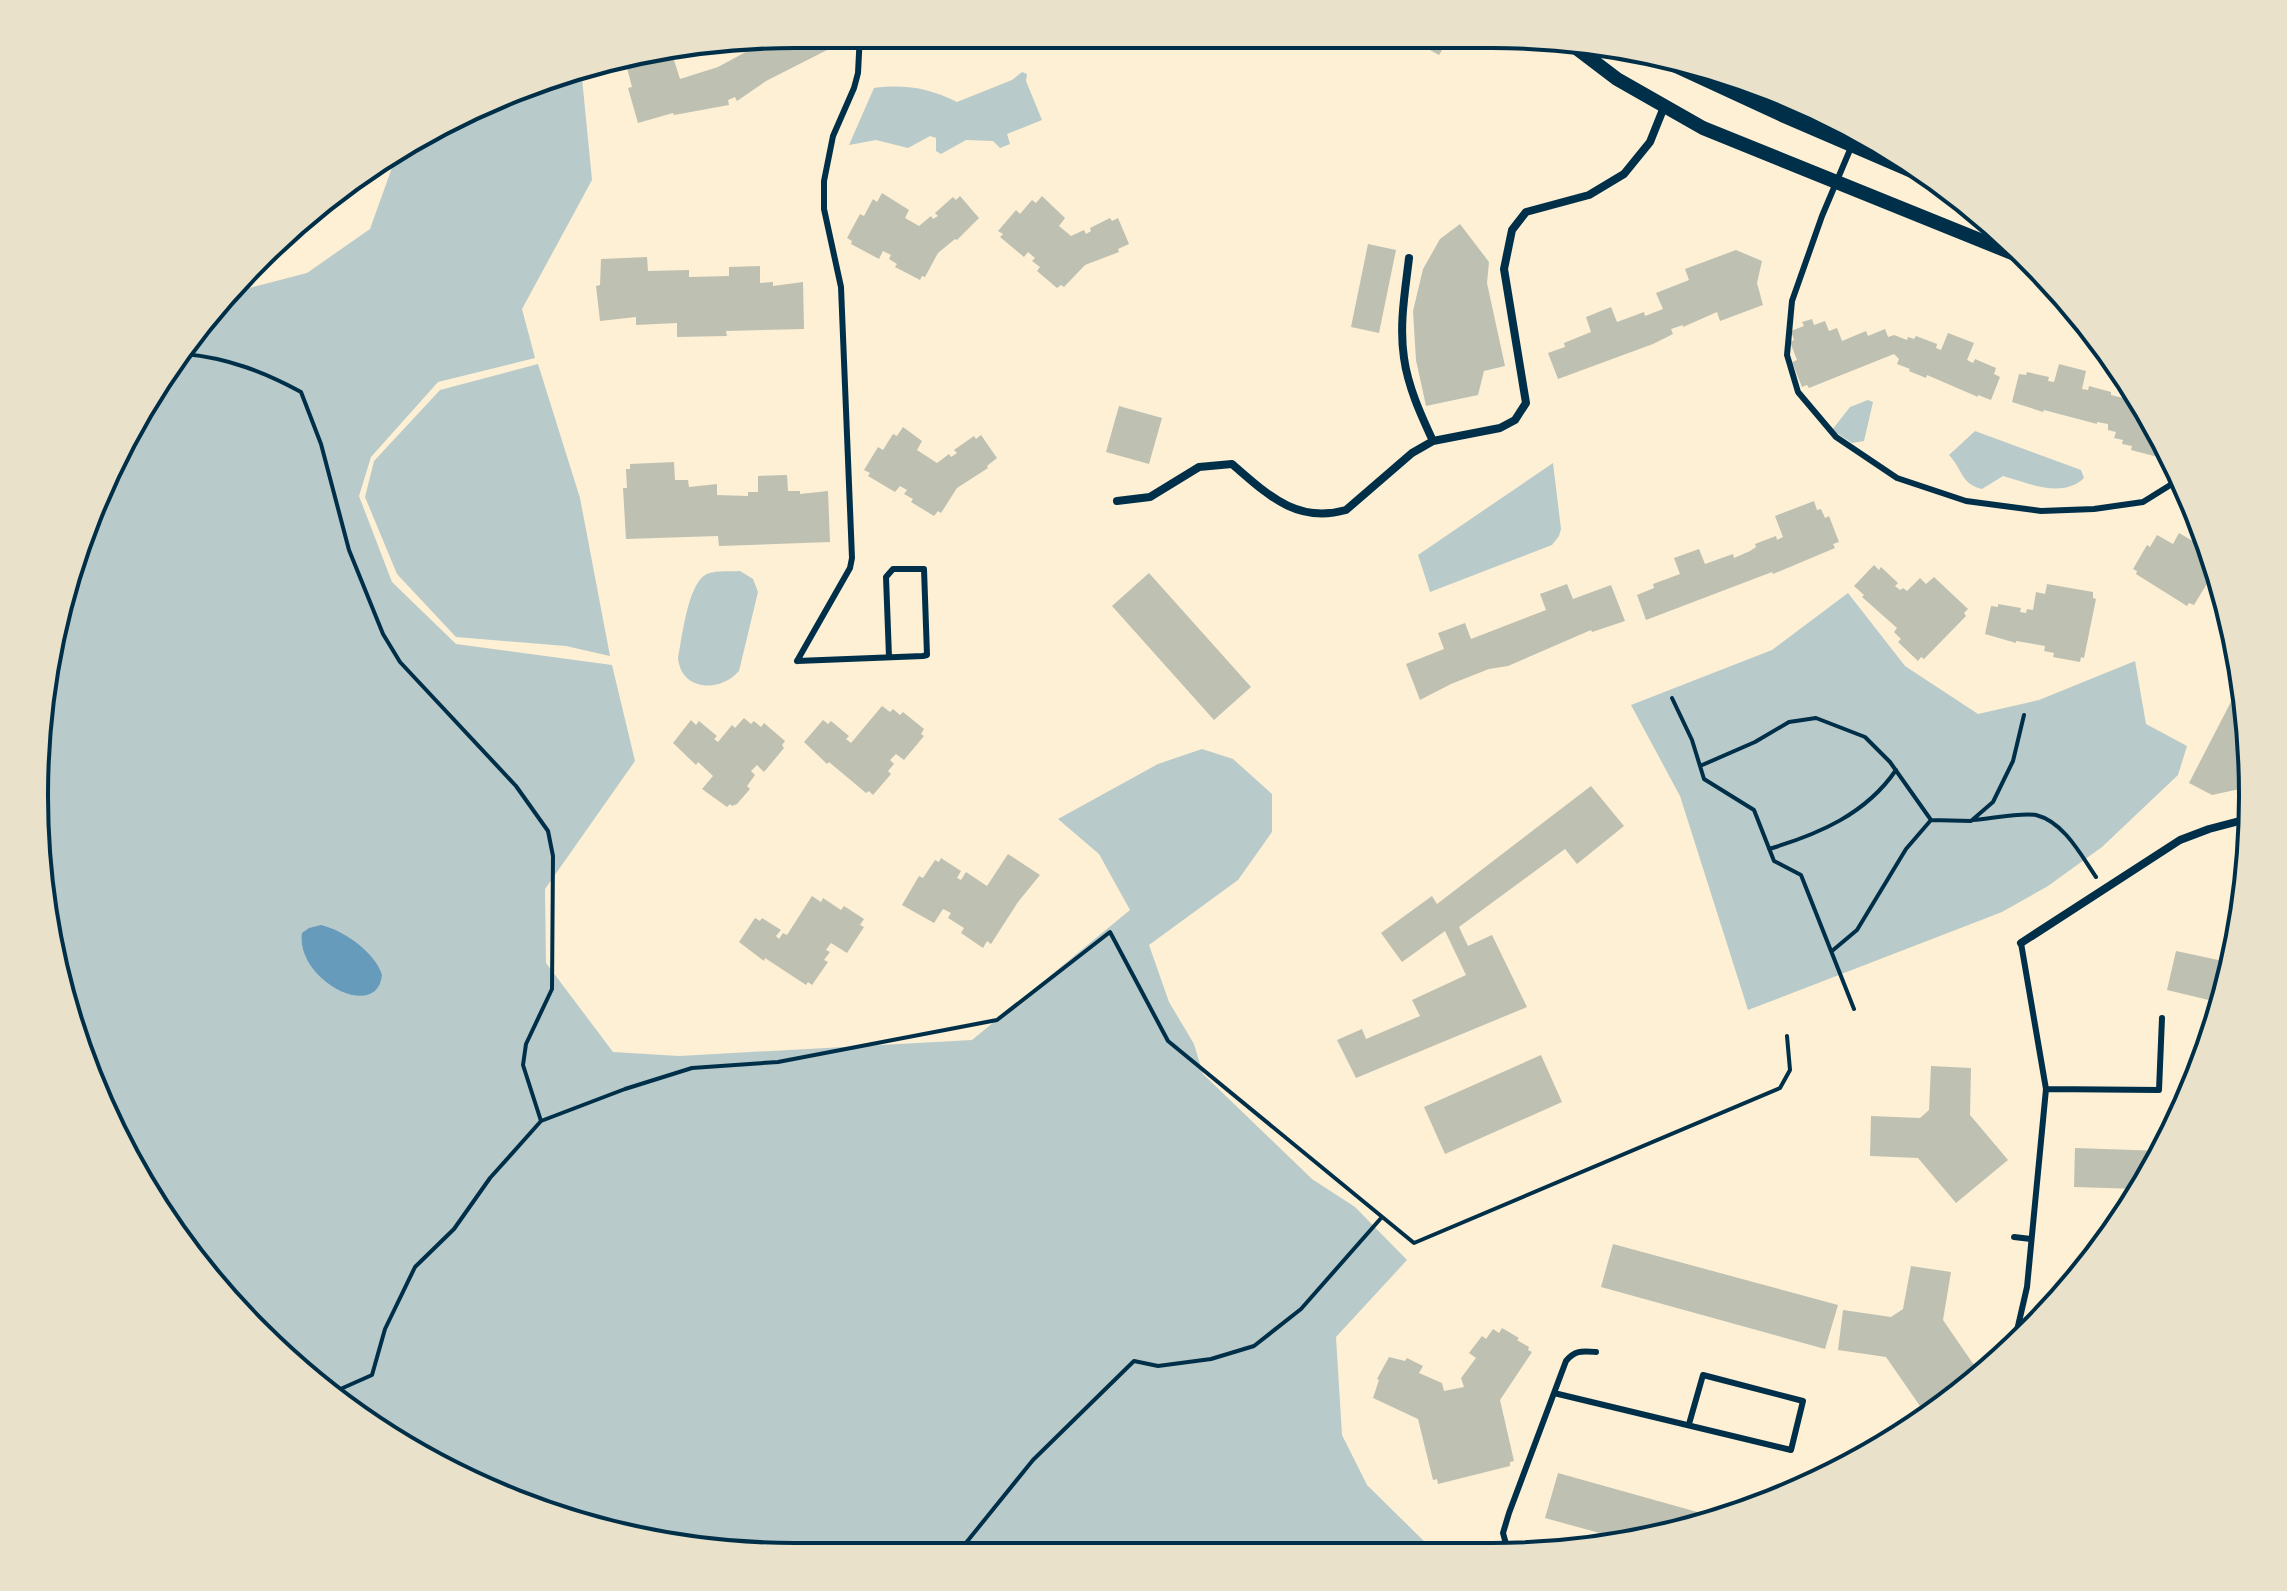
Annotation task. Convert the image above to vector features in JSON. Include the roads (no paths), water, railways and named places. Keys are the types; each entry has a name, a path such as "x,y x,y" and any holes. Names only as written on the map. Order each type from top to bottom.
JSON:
{"street":[{"path":"1584,54 1617,79 1703,128 2000,248"},
{"path":"1710,81 1879,157"},
{"path":"1117,501 1150,497 1199,467 1232,464 1273,498 1307,514 1332,514 1346,510 1412,453 1433,441 1500,428 1515,420 1526,403 1504,269 1512,230 1526,212 1589,195 1624,174 1650,142 1664,107"},
{"path":"1409,258 1402,318 1404,360 1419,411 1433,441"},
{"path":"2021,943 2180,840 2238,821"}],"lane":[{"path":"859,48 858,73 833,136 824,181 824,209 841,287 852,558 850,568 797,661 889,657 927,655 924,569 893,569 886,577 889,657"},
{"path":"1852,145 1822,216 1792,301 1787,355 1798,392 1836,437 1897,478 1966,501 2041,511 2094,509 2143,502 2171,485"},
{"path":"2018,1326 2027,1287 2046,1089 2021,943"},
{"path":"2046,1089 2159,1090 2162,1018"},
{"path":"2014,1237 2031,1239"},
{"path":"1506,1542 1503,1533 1509,1513 1566,1361 1579,1350 1596,1352"},
{"path":"1554,1393 1791,1450 1803,1401 1703,1375 1689,1424"}],"water":[{"path":"321,925 348,937 373,958 382,975 377,989 366,995 353,995 323,979 311,966 303,950 302,933"}]}
